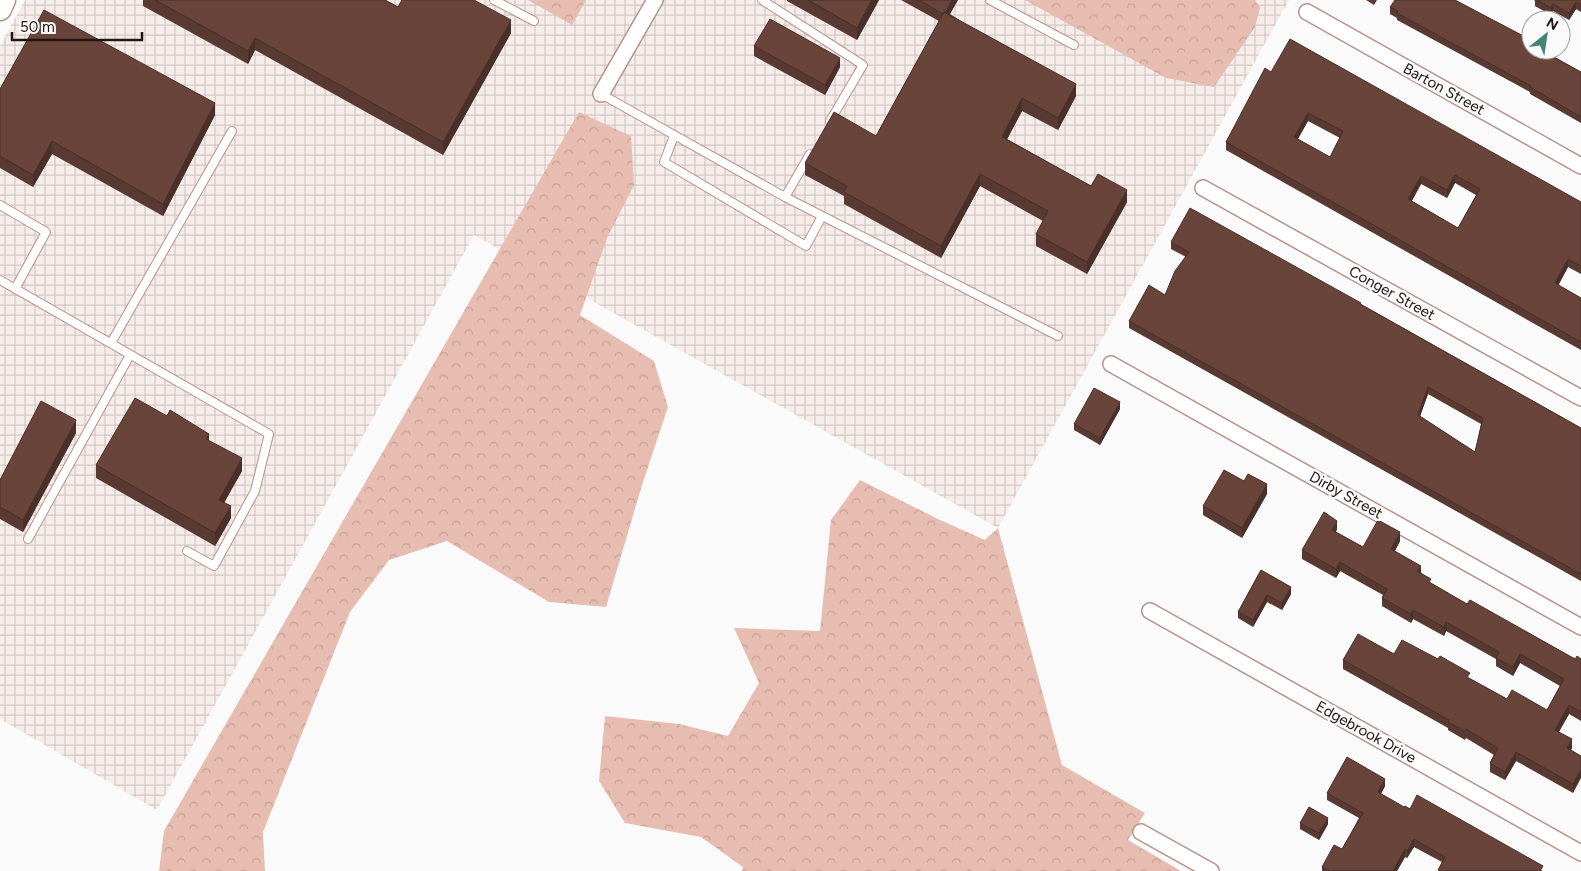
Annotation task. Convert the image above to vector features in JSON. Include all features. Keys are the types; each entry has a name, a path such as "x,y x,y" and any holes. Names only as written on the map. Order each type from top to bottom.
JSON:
{"main road":[{"path":"0,9 4,0"}],"street":[{"path":"601,94 655,0"},
{"name":"Barton Street","path":"1307,12 1581,166"},
{"name":"Conger Street","path":"1203,188 1581,398"},
{"name":"Dirby Street","path":"1111,364 1581,627"},
{"name":"Edgebrook Drive","path":"1150,611 1581,853"},
{"path":"1141,832 1211,871"}],"lane":[{"path":"494,0 534,22"},
{"path":"762,0 863,65 824,131"},
{"path":"990,0 1074,45"},
{"path":"601,94 785,197 1058,336"},
{"path":"111,344 232,131"},
{"path":"674,136 664,162 806,246 822,216"},
{"path":"785,197 814,147"},
{"path":"0,205 46,232 15,289"},
{"path":"0,280 269,434 255,491 214,566 187,551"},
{"path":"28,539 130,355"}],"shaded area":[{"path":"25,0 1289,0 998,528 474,235 157,810 0,719 0,46"}],"green space":[{"path":"528,0 586,0 572,25"},
{"path":"1025,0 1255,0 1260,8 1255,27 1214,87 1166,78"},
{"path":"579,112 631,136 634,185 607,238 580,315 654,361 668,407 642,485 606,607 549,602 447,541 389,560 350,612 263,832 265,871 159,871 164,831"},
{"path":"860,480 985,540 998,528 1062,765 1145,813 1128,840 1181,871 742,871 743,867 701,837 625,823 599,781 605,716 679,724 728,736 759,683 734,628 820,631 831,520"}],"building":[{"path":"155,0 385,0 398,7 402,0 474,0 511,20 443,142 255,38 248,51"},
{"path":"808,0 872,0 857,28"},
{"path":"919,0 952,0 943,14"},
{"path":"1395,0 1455,0 1521,35 1521,60 1559,60 1581,72 1581,117 1531,86 1397,13 1398,11 1390,7"},
{"path":"1537,0 1581,0 1581,5 1576,2 1571,10 1564,10 1553,4 1551,8"},
{"path":"44,10 215,103 163,204 52,141 33,175 0,156 0,89"},
{"path":"944,12 1076,84 1058,118 1022,98 1002,137 1091,186 1098,174 1127,190 1087,262 1036,234 1048,211 980,174 941,246 844,192 847,186 805,163 834,112 876,136"},
{"path":"770,19 840,58 825,85 754,46"},
{"path":"1290,39 1581,202 1581,266 1568,259 1555,283 1581,298 1581,342 1226,142 1265,68 1271,72","holes":["1308,113 1343,131 1330,157 1294,137","1455,175 1480,189 1458,228 1408,199 1421,176 1447,190"]},
{"path":"1190,208 1581,428 1581,574 1129,321 1149,285 1165,295 1175,271 1189,252 1171,242","holes":["1428,387 1483,418 1475,452 1418,415"]},
{"path":"1094,388 1120,402 1100,438 1074,424"},
{"path":"135,398 167,416 170,410 209,434 206,439 242,458 219,500 231,506 215,533 96,465"},
{"path":"41,401 76,420 23,520 0,507 0,480"},
{"path":"1224,470 1244,481 1248,474 1267,484 1242,528 1203,506"},
{"path":"1324,512 1337,521 1332,530 1363,547 1378,520 1400,532 1391,549 1421,566 1417,571 1431,579 1429,582 1467,604 1470,600 1575,659 1577,656 1581,659 1581,712 1569,705 1555,730 1572,739 1567,748 1581,756 1581,769 1573,784 1516,752 1505,772 1490,763 1498,748 1466,729 1465,731 1448,722 1449,720 1343,660 1358,634 1394,654 1402,640 1438,659 1440,656 1470,673 1467,677 1507,699 1512,690 1547,710 1564,679 1520,654 1513,667 1496,658 1499,652 1446,622 1444,627 1413,610 1411,614 1382,598 1387,589 1340,562 1336,569 1302,550"},
{"path":"1261,570 1291,587 1282,603 1267,595 1253,620 1238,612"},
{"path":"1347,757 1385,779 1378,792 1404,807 1410,809 1417,795 1543,866 1540,871 1440,871 1438,870 1445,857 1414,839 1407,851 1405,849 1393,871 1330,871 1322,867 1334,845 1342,849 1363,813 1327,793"},
{"path":"1309,807 1328,818 1319,833 1300,823"}]}
